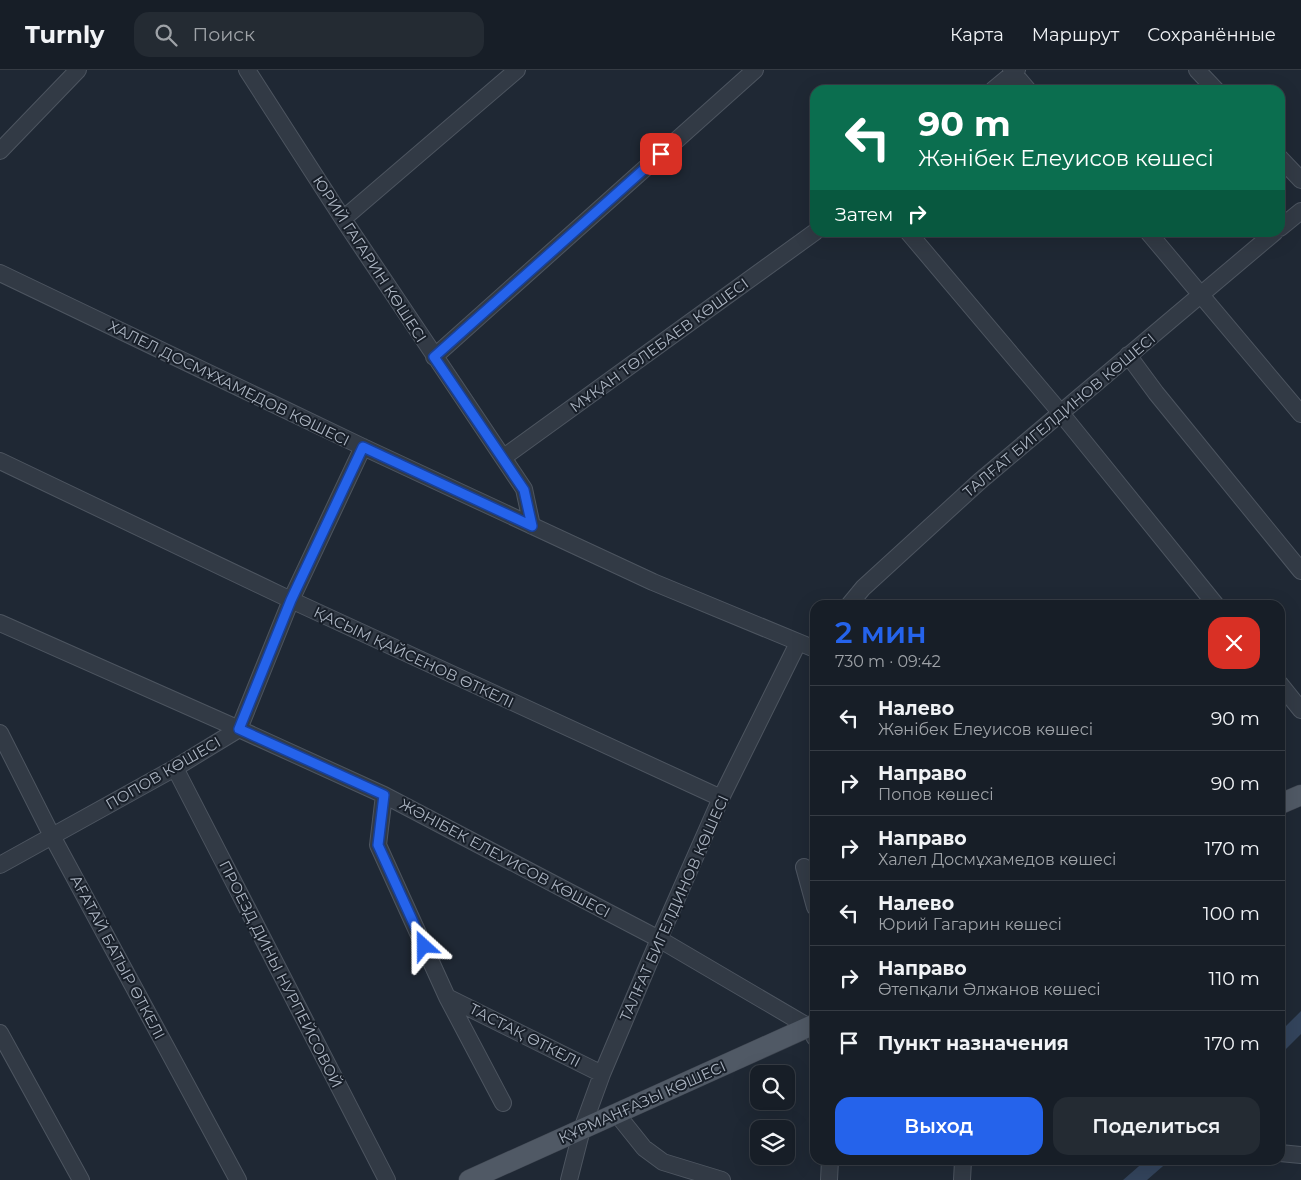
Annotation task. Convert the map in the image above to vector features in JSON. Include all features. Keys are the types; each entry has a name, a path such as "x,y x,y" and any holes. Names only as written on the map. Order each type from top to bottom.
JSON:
{"main road":[{"path":"1285,802 1301,795"},
{"name":"ҚҰРМАНҒАЗЫ КӨШЕСІ","path":"470,1180 616,1113 810,1030"}],"street":[{"path":"0,151 78,70"},
{"name":"ЮРИЙ ГАГАРИН КӨШЕСІ","path":"247,70 343,220 504,458 524,490 532,526"},
{"path":"343,220 518,70"},
{"path":"434,357 755,70"},
{"path":"1197,70 1211,85"},
{"path":"998,85 1013,71 1024,85"},
{"path":"1285,163 1301,180"},
{"path":"1285,224 1301,211"},
{"name":"МҰҚАН ТӨЛЕБАЕВ КӨШЕСІ","path":"504,458 810,236"},
{"path":"912,237 1060,412 1212,600"},
{"path":"1152,237 1301,414"},
{"name":"ТАЛҒАТ БИГЕЛДИНОВ КӨШЕСІ","path":"854,600 863,588 965,494 1269,237"},
{"name":"ХАЛЕЛ ДОСМҰХАМЕДОВ КӨШЕСІ","path":"0,273 363,447 653,582 810,647"},
{"path":"1128,355 1156,394 1301,570"},
{"path":"239,729 291,600 363,447"},
{"name":"ҚАСЫМ ҚАЙСЕНОВ ӨТКЕЛІ","path":"0,461 291,600 722,798"},
{"name":"ЖӘНІБЕК ЕЛЕУИСОВ КӨШЕСІ","path":"0,623 384,795 659,939 810,1027"},
{"name":"ТАЛҒАТ БИГЕЛДИНОВ КӨШЕСІ","path":"569,1180 582,1128 602,1074 659,939 722,798 798,643"},
{"path":"1285,690 1301,710"},
{"name":"ПОПОВ КӨШЕСІ","path":"0,865 175,768 239,729"},
{"name":"АҒАТАЙ БАТЫР ӨТКЕЛІ","path":"0,733 52,836 238,1180"},
{"name":"ПРОЕЗД ДИНЫ НУРПЕЙСОВОЙ","path":"175,768 387,1180"},
{"name":"ТАСТАҚ ӨТКЕЛІ","path":"384,795 378,845 447,997 503,1102"},
{"path":"804,867 810,889"},
{"name":"ТАСТАҚ ӨТКЕЛІ","path":"447,997 602,1074"},
{"path":"0,1033 81,1180"},
{"path":"616,1113 644,1148 663,1162 722,1180"},
{"path":"1285,1153 1301,1155"},
{"path":"829,1180 830,1165"},
{"path":"962,1180 963,1165"}],"water":[{"path":"1301,1011 1301,1034 1285,1050 1285,1027"},
{"path":"1140,1165 1164,1165 1147,1180 1123,1180"}],"route":[{"path":"424,946 378,845 384,795 239,729 291,600 363,447 532,526 524,490 434,357 661,154"}]}
